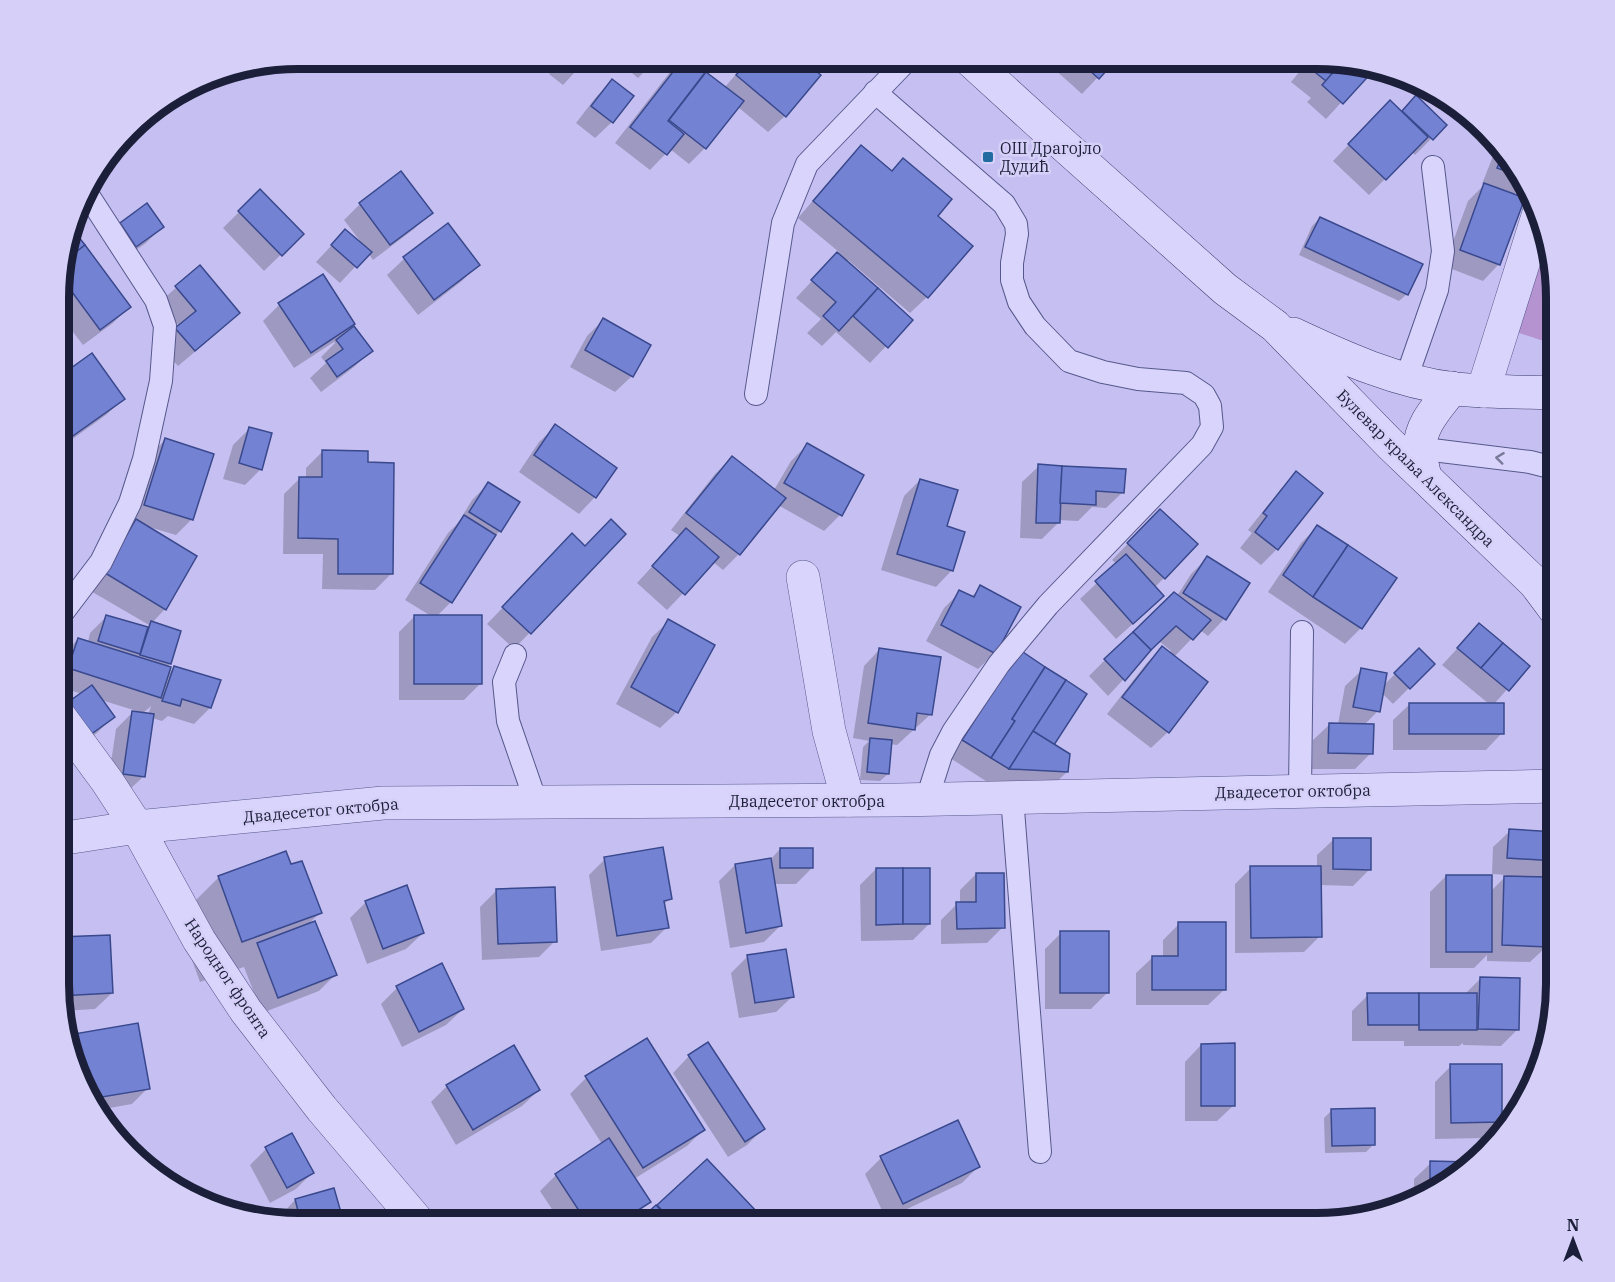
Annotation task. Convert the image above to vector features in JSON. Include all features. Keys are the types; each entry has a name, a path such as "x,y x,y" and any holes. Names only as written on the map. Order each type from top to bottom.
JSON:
{"street":[{"name":"Булевар краља Александра","path":"980,69 1225,289 1275,326 1412,457 1535,583 1546,598"},
{"path":"1412,457 1430,417 1468,390 1534,225"},
{"name":"Булевар краља Александра","path":"1275,326 1353,362 1406,379 1468,390 1546,393"},
{"path":"803,577 829,731 848,800"},
{"name":"Народног фронта","path":"69,729 137,827 199,940 246,1011 322,1109 410,1213"},
{"name":"Двадесетог октобра","path":"69,837 137,827 382,803 927,799 1546,786"}],"lane":[{"path":"756,394 783,223 807,164 898,69"},
{"path":"875,92 1004,204 1016,224 1012,280 1019,302 1035,327 1069,361 1138,379 1186,383 1204,395 1210,406 1212,427 1202,445 1048,605 999,664 953,732 941,755 927,799"},
{"path":"1406,379 1437,290 1443,251 1433,167"},
{"path":"69,604 101,562 130,503 144,459 161,381 165,327 156,300 91,200"},
{"path":"1412,457 1530,462 1546,466"},
{"path":"1300,791 1302,632"},
{"path":"515,656 504,682 508,721 536,802"},
{"path":"1012,797 1040,1152"}],"shaded area":[{"path":"1535,227 1542,253 1546,283 1546,342 1504,328"}],"building":[{"path":"675,69 707,70 668,121 684,134 667,155 630,127"},
{"path":"741,69 814,69 821,75 786,117 736,75"},
{"path":"1088,69 1108,69 1099,79"},
{"path":"1311,69 1336,70 1326,81"},
{"path":"1336,69 1369,75 1343,104 1322,85"},
{"path":"706,72 744,101 706,149 669,120"},
{"path":"612,79 634,96 613,123 591,106"},
{"path":"1416,95 1447,125 1433,140 1402,111"},
{"path":"1390,100 1428,137 1386,180 1348,144"},
{"path":"861,145 892,171 903,158 952,199 938,216 973,246 928,298 813,201"},
{"path":"1500,161 1507,172 1497,168"},
{"path":"401,171 433,213 390,245 359,203"},
{"path":"1484,183 1522,197 1524,201 1500,265 1460,250"},
{"path":"260,189 304,234 282,256 238,211"},
{"path":"147,203 164,227 136,247 120,223"},
{"path":"1320,217 1423,264 1408,295 1305,247"},
{"path":"448,223 480,265 434,300 403,257"},
{"path":"345,229 372,252 357,268 331,245"},
{"path":"78,236 85,245 73,255"},
{"path":"85,245 131,307 100,330 69,288 73,255"},
{"path":"837,252 878,288 839,331 823,316 836,302 811,280"},
{"path":"200,265 240,313 195,351 175,328 196,311 175,286"},
{"path":"323,274 355,324 311,353 278,303"},
{"path":"878,288 913,320 888,348 853,316"},
{"path":"603,318 651,345 633,377 585,350"},
{"path":"354,326 373,351 337,377 326,361 343,349 336,340"},
{"path":"92,353 125,399 69,439 69,370"},
{"path":"555,424 617,468 596,498 534,455"},
{"path":"249,427 272,433 262,470 239,463"},
{"path":"165,438 214,454 193,520 144,505"},
{"path":"807,443 864,475 842,516 784,483"},
{"path":"322,450 368,451 368,462 394,463 393,574 338,574 338,539 298,538 299,477 322,477"},
{"path":"732,456 786,498 740,555 686,513"},
{"path":"1038,464 1062,466 1060,523 1036,523"},
{"path":"1062,466 1126,469 1124,493 1096,491 1096,505 1060,503"},
{"path":"1296,471 1323,493 1278,550 1255,532 1267,516 1263,513"},
{"path":"920,479 958,490 947,526 965,532 953,571 897,554"},
{"path":"488,482 520,502 501,532 469,512"},
{"path":"1160,509 1198,544 1165,579 1127,543"},
{"path":"464,515 496,535 452,603 420,583"},
{"path":"136,519 197,556 166,610 105,573"},
{"path":"611,519 626,534 531,634 502,607 572,533 585,546"},
{"path":"1317,525 1348,545 1313,597 1283,575"},
{"path":"686,528 719,557 685,595 652,566"},
{"path":"1348,545 1397,578 1362,629 1313,597"},
{"path":"1126,554 1164,596 1133,624 1095,581"},
{"path":"1207,556 1250,583 1226,620 1183,593"},
{"path":"980,585 1021,607 996,654 941,625 959,590 974,597"},
{"path":"1174,592 1211,620 1193,640 1176,626 1151,650 1133,632"},
{"path":"106,615 148,627 140,654 98,641"},
{"path":"414,615 482,615 482,684 414,684"},
{"path":"668,619 715,645 678,713 631,687"},
{"path":"151,621 181,631 171,664 140,655"},
{"path":"1479,623 1503,643 1481,668 1457,648"},
{"path":"1133,632 1151,650 1125,681 1104,659"},
{"path":"78,638 171,667 161,698 69,668"},
{"path":"1503,643 1530,666 1509,691 1481,668"},
{"path":"1162,646 1208,682 1169,733 1122,697"},
{"path":"879,648 941,657 932,715 917,713 915,730 868,723"},
{"path":"1419,648 1435,664 1410,689 1394,673"},
{"path":"1020,650 1045,667 1012,719 1015,721 991,758 962,740"},
{"path":"174,666 221,680 211,708 182,699 180,706 162,701"},
{"path":"1045,667 1066,680 1009,769 991,758 1015,721 1012,719"},
{"path":"1361,668 1387,673 1380,712 1353,707"},
{"path":"1066,680 1087,694 1054,745 1033,731"},
{"path":"92,685 115,717 90,735 69,706 69,702"},
{"path":"1409,703 1504,703 1504,734 1409,734"},
{"path":"132,711 154,714 145,777 123,774"},
{"path":"1329,723 1374,724 1373,754 1328,753"},
{"path":"1033,731 1070,754 1068,772 1009,769"},
{"path":"870,738 892,740 889,774 867,772"},
{"path":"1509,829 1546,831 1546,860 1507,858"},
{"path":"1333,838 1371,838 1371,870 1333,869"},
{"path":"663,847 672,899 664,901 669,928 617,936 604,857"},
{"path":"780,848 813,848 813,868 780,868"},
{"path":"286,851 291,864 302,861 322,913 242,942 218,876"},
{"path":"771,858 782,926 746,933 735,864"},
{"path":"1250,866 1321,866 1322,937 1251,938"},
{"path":"876,868 903,868 903,924 876,925"},
{"path":"903,868 930,868 930,924 903,924"},
{"path":"976,873 1004,873 1005,928 957,929 956,902 976,902"},
{"path":"1446,875 1492,875 1492,952 1446,952"},
{"path":"1504,876 1546,877 1546,947 1502,945"},
{"path":"407,885 424,933 383,949 365,901"},
{"path":"555,887 557,942 498,944 496,889"},
{"path":"315,921 337,975 278,998 257,943"},
{"path":"1178,922 1226,922 1226,990 1152,990 1152,956 1178,956"},
{"path":"1060,931 1109,931 1109,993 1060,993"},
{"path":"110,935 113,993 69,995 69,937"},
{"path":"786,949 794,997 755,1003 747,955"},
{"path":"442,963 464,1009 419,1032 396,986"},
{"path":"1480,977 1520,978 1519,1030 1478,1029"},
{"path":"1367,993 1419,993 1419,1025 1368,1025"},
{"path":"1419,993 1477,993 1477,1030 1419,1030"},
{"path":"138,1023 150,1089 99,1097 86,1072 74,1034"},
{"path":"647,1038 705,1130 643,1168 585,1076"},
{"path":"708,1042 765,1129 745,1142 688,1055"},
{"path":"1235,1043 1235,1106 1201,1106 1201,1044"},
{"path":"514,1045 540,1090 473,1130 446,1085"},
{"path":"1450,1064 1502,1064 1502,1118 1500,1122 1451,1123"},
{"path":"1375,1108 1375,1145 1332,1146 1331,1109"},
{"path":"958,1120 980,1167 903,1204 880,1156"},
{"path":"292,1133 314,1173 287,1188 265,1147"},
{"path":"609,1138 651,1202 634,1213 580,1213 555,1174"},
{"path":"707,1159 757,1212 665,1213 657,1205"},
{"path":"1430,1161 1461,1162 1456,1166 1430,1183"},
{"path":"334,1188 341,1213 298,1213 295,1199"},
{"path":"656,1205 663,1213 647,1213"}],"place":[{"name":"ОШ Драгојло Дудић","path":"988,157"}]}
